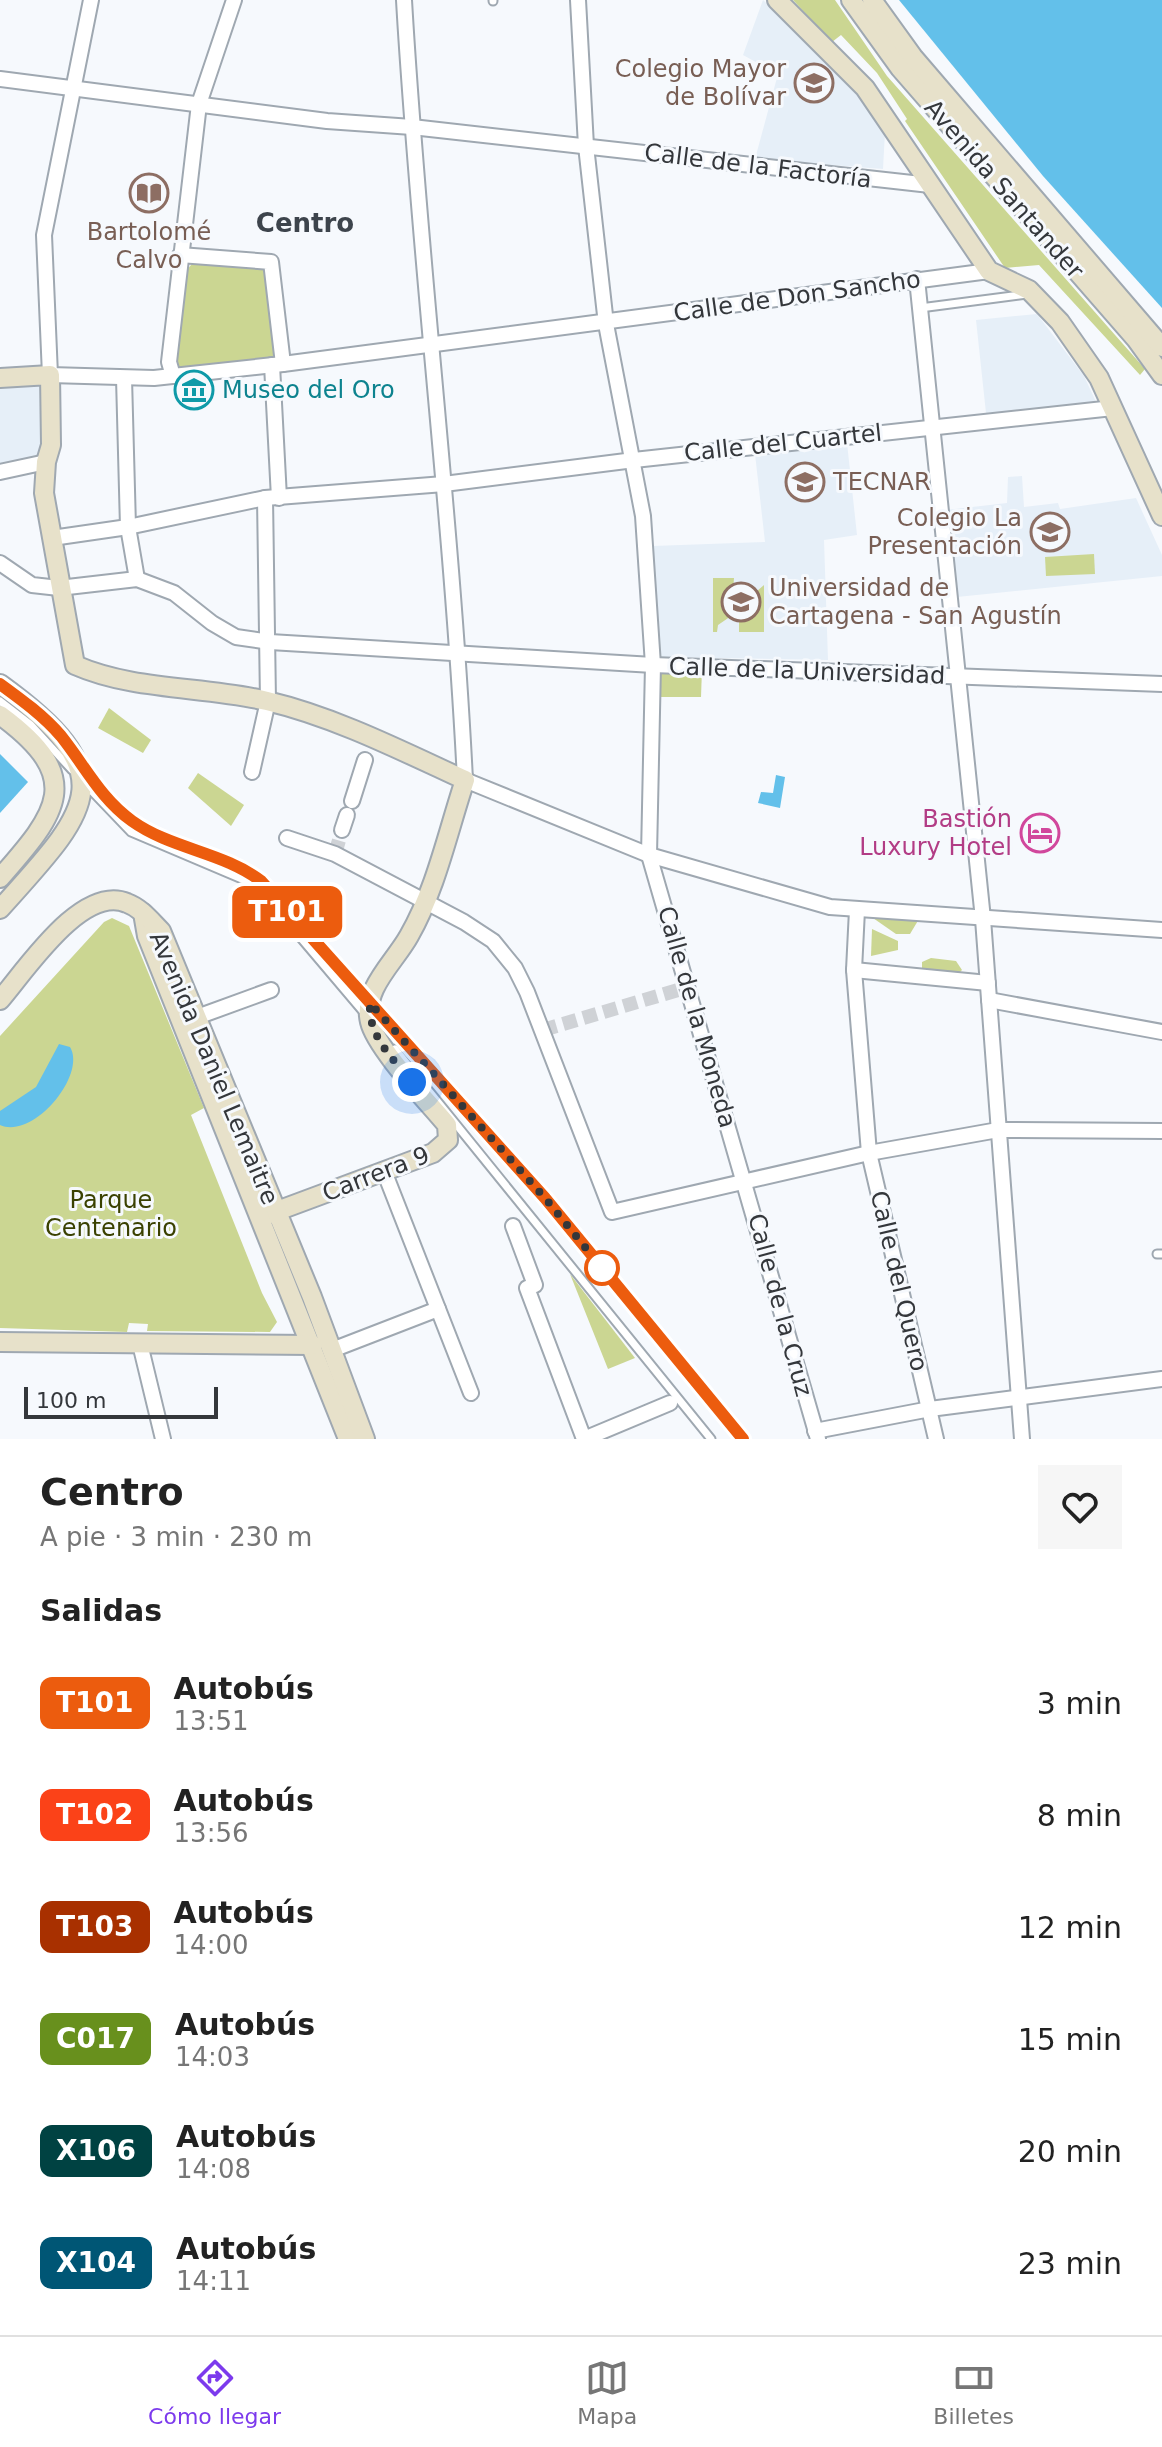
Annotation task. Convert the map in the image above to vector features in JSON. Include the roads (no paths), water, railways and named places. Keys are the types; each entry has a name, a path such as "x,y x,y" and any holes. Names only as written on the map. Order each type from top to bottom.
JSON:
{"main road":[{"path":"777,0 865,88 989,271 1033,293 1083,355 1113,408 1162,516"},
{"name":"Avenida Santander","path":"851,0 900,68 1136,339 1162,375"},
{"name":"Avenida Santander","path":"872,0 913,57 1162,347"},
{"path":"0,378 50,375 51,445 46,462 44,493 75,665 111,676 268,701 372,738 465,780 424,903 408,938 374,988 369,1011"},
{"path":"0,684 51,726 82,774 79,809 62,841 0,909"},
{"path":"0,715 41,752 54,789 43,829 0,878"},
{"path":"0,1000 86,907 102,900 117,900 143,913"},
{"name":"Avenida Daniel Lemaitre","path":"143,913 161,931 197,1017 348,1439"},
{"name":"Avenida Daniel Lemaitre","path":"143,913 147,936 268,1214 332,1350 365,1439"},
{"name":"Carrera 9","path":"268,1214 445,1145 447,1125 377,1038 369,1011"},
{"path":"0,1342 313,1345"}],"street":[{"path":"50,375 44,235 91,0"},
{"path":"173,376 169,362 182,272 180,255 199,104 234,0"},
{"path":"404,0 412,127 459,651 465,780 649,855 830,907 1162,930"},
{"name":"Calle de la Moneda","path":"578,0 586,146 606,324 643,516 653,665 649,855 745,1179"},
{"name":"Calle de la Factoría","path":"0,79 327,121 412,127 930,185"},
{"path":"180,255 271,262 278,365 268,701 252,772"},
{"name":"Calle de Don Sancho","path":"50,375 173,376 278,365 989,271"},
{"path":"917,279 983,919 1022,1439"},
{"path":"0,563 32,585 59,588 137,579 128,527 124,378"},
{"name":"Calle del Cuartel","path":"52,538 128,527 272,498 444,484 634,460 1113,408"},
{"path":"0,472 46,462"},
{"name":"Calle de la Universidad","path":"137,579 174,593 212,623 236,637 270,642 653,665 1162,684"},
{"path":"342,830 365,760"},
{"path":"287,838 335,854 493,941 515,968 612,1212 745,1179 998,1130 1162,1131"},
{"name":"Calle del Quero","path":"857,910 854,970 869,1153 936,1439"},
{"path":"854,970 988,983"},
{"path":"197,1017 271,990"},
{"path":"989,1000 1162,1032"},
{"path":"384,1171 471,1393"},
{"name":"Calle de la Cruz","path":"745,1179 816,1435"},
{"path":"513,1226 535,1285 527,1288 584,1439 670,1403"},
{"path":"332,1350 438,1309"},
{"path":"140,1344 163,1439"},
{"path":"816,1435 930,1409 1162,1379"}],"lane":[{"path":"920,308 1033,293"},
{"path":"0,701 31,725 112,804 144,829 237,866 261,881 369,1011 711,1439"},
{"path":"82,774 131,832 256,885 369,1011 545,1198 743,1439"}],"water":[{"path":"899,0 1162,0 1162,308 1043,176"},
{"path":"0,754 28,782 0,813"},
{"path":"776,775 785,777 780,808 758,803 761,792 773,793"},
{"path":"59,1044 70,1047 73,1059 71,1073 54,1102 27,1123 13,1127 0,1125 0,1111 36,1087"}],"tunnel":[{"path":"335,854 342,830"},
{"path":"543,1030 688,987"}],"place":[{"name":"Colegio Mayor de Bolívar","path":"814,83"},
{"name":"Bartolomé Calvo","path":"149,193"},
{"name":"Museo del Oro","path":"194,390"},
{"name":"TECNAR","path":"805,482"},
{"name":"Colegio La Presentación","path":"1050,532"},
{"name":"Universidad de Cartagena - San Agustín","path":"741,602"},
{"name":"Bastión Luxury Hotel","path":"1040,833"}],"district":[{"name":"Centro","path":"305,223"}],"park label":[{"name":"Parque Centenario","path":"111,1214"}]}
